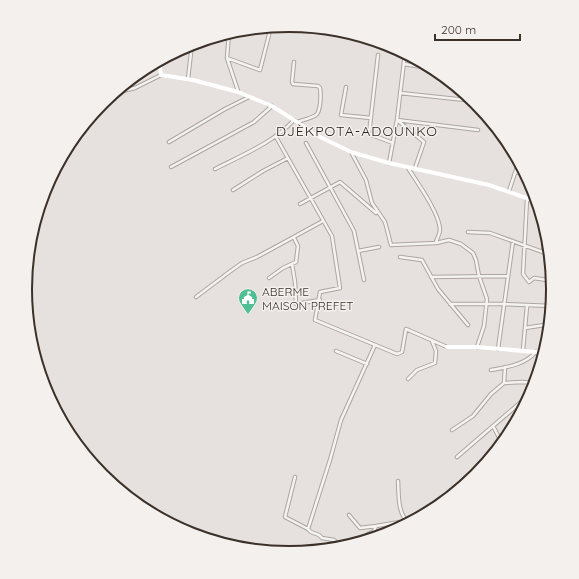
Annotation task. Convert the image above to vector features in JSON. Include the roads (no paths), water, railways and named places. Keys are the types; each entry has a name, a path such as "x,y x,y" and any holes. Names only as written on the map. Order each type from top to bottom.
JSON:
{"street":[{"path":"227,58 260,70 269,33"},
{"path":"228,40 227,58 238,92"},
{"path":"188,79 191,52"},
{"path":"378,54 369,134 393,143"},
{"path":"389,163 397,120 404,60"},
{"path":"215,169 276,137 296,121 316,115 321,94 320,88 318,86 293,84 294,62"},
{"path":"404,64 419,66"},
{"path":"160,67 161,75"},
{"path":"127,90 135,88 161,75 188,79 238,92 272,106 312,133 351,152 389,163 474,181 509,191 530,199"},
{"path":"346,87 341,115 371,118"},
{"path":"400,93 463,100"},
{"path":"169,142 225,109 249,97"},
{"path":"171,167 254,122 272,106"},
{"path":"397,120 478,130"},
{"path":"397,120 424,142 415,168"},
{"path":"276,137 332,236 340,288 320,292 320,300 315,320 397,354 402,352 406,329 447,347 477,347 539,352"},
{"path":"306,143 354,231 364,280"},
{"path":"351,152 366,180 370,199 378,214"},
{"path":"233,190 263,171 288,158"},
{"path":"407,167 432,208 439,224 440,231 436,242"},
{"path":"509,191 517,169"},
{"path":"300,204 340,182 378,214 385,222 391,245 449,240 468,248 473,253 476,260 479,276 486,292 487,304 484,326 477,347"},
{"path":"527,198 523,274 529,282 534,278 546,280"},
{"path":"196,297 237,267 294,238 323,221"},
{"path":"468,232 490,233 513,241 524,247 543,252 544,248"},
{"path":"269,278 283,268 296,262 298,246 294,238"},
{"path":"498,349 513,241"},
{"path":"358,251 379,247"},
{"path":"400,257 422,260 438,289 468,324"},
{"path":"292,264 296,304 320,300"},
{"path":"431,277 508,276"},
{"path":"450,304 546,306"},
{"path":"523,350 527,306"},
{"path":"525,328 545,325"},
{"path":"408,379 417,370 435,363 436,351 432,341"},
{"path":"308,529 341,420 375,345"},
{"path":"336,351 366,364"},
{"path":"491,370 517,364 531,357 536,352"},
{"path":"504,383 505,367"},
{"path":"452,430 473,416 492,394 504,383 529,383"},
{"path":"457,457 520,403"},
{"path":"493,426 500,439"},
{"path":"295,477 285,517 322,538 334,540 337,543"},
{"path":"398,481 400,512 405,519"},
{"path":"350,516 360,528 399,522"},
{"path":"368,534 374,531 376,526"}],"place":[{"name":"ABERME MAISON PREFET","path":"248,315"}],"district":[{"name":"DJÈKPOTA-ADOUNKO","path":"357,131"}]}
